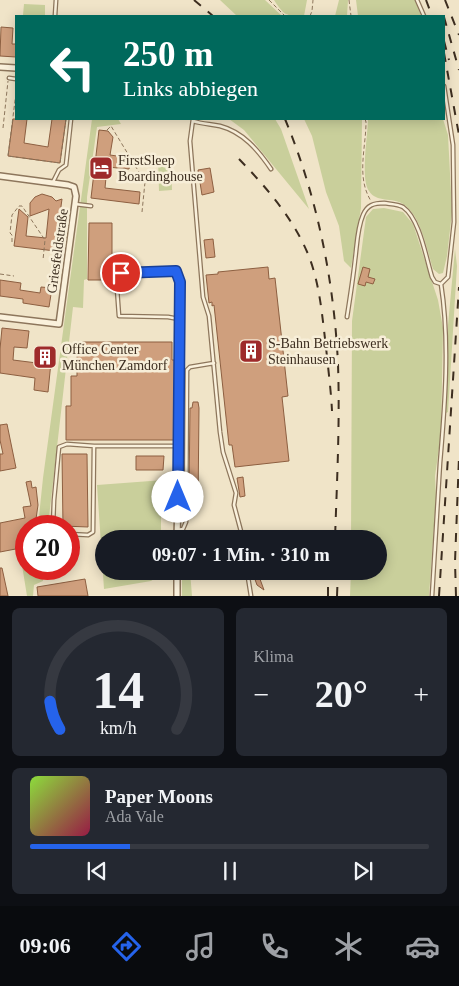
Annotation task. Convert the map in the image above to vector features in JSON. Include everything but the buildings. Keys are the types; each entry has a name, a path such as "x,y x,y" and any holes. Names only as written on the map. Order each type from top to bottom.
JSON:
{"street":[{"path":"0,67 15,68"},
{"path":"0,176 52,183"},
{"name":"Griesfeldstraße","path":"0,317 59,324 76,190 68,185 52,183"},
{"path":"177,530 178,497"},
{"path":"177,580 177,596"}],"lane":[{"path":"55,15 56,0"},
{"path":"417,0 424,15"},
{"path":"9,78 15,79"},
{"path":"440,284 448,277 454,222 453,146 445,93"},
{"path":"52,183 59,170 66,165 71,120"},
{"path":"241,530 234,505 236,493 220,432 209,316 204,297 190,141 193,120 223,127 238,134 252,145 271,168"},
{"path":"75,204 91,206"},
{"path":"347,317 362,216 367,208 373,204 389,204 402,207 411,216 423,244 432,277 435,282 440,284"},
{"path":"178,497 180,282 176,271 116,274 119,316 179,319"},
{"path":"432,596 443,434 446,333 440,284"},
{"path":"183,530 186,522 186,370 190,367 214,363"},
{"path":"53,515 59,447 66,444 178,446"},
{"path":"80,535 88,535 93,532 94,446"},
{"path":"248,580 251,596"}],"path":[{"path":"269,0 283,15"},
{"path":"310,15 313,0"},
{"path":"349,0 351,15"},
{"path":"3,128 9,78"},
{"path":"15,101 8,156 60,163 66,120"},
{"path":"365,120 363,185 373,204"},
{"path":"107,130 111,126 145,182 142,212"},
{"path":"12,242 12,235 10,233 12,216 19,206 22,206 45,240 43,260"},
{"path":"0,274 14,276"}],"green space":[{"path":"220,0 265,0 281,15 236,15"},
{"path":"274,0 307,0 304,15 290,15 280,9"},
{"path":"339,0 348,0 347,15 335,15"},
{"path":"356,0 415,0 421,15 358,15"},
{"path":"24,4 45,5 45,15 23,15"},
{"path":"92,120 119,120 121,124 97,127 87,197 87,279 84,280 83,308 73,307 49,515 39,515"},
{"path":"230,120 276,120 281,129 309,209 244,130"},
{"path":"304,120 362,120 361,208 351,268 344,261 339,226 326,192 312,136"},
{"path":"368,120 443,120 448,135 452,212 443,273 439,274 433,269 419,224 409,209 399,202 380,199 369,191 366,185 365,167"},
{"path":"158,158 171,158 172,190 159,191"},
{"path":"384,208 403,212 413,224 438,300 443,328 441,434 435,476 436,498 429,596 350,596 351,580 387,580 387,530 351,530 352,321 366,217 373,209"},
{"path":"455,249 457,266 448,412 446,413 448,325"},
{"path":"164,480 161,498 161,530 100,530 97,485"},
{"path":"24,580 43,580 34,585 33,596 27,596"},
{"path":"103,580 152,580 151,581 104,589"},
{"path":"182,580 191,580 192,596 182,596"}],"railway":[{"path":"194,0 212,15"},
{"path":"426,0 432,15"},
{"path":"445,0 459,35"},
{"path":"445,21 459,70"},
{"path":"445,45 449,60"},
{"path":"445,58 459,135"},
{"path":"285,120 315,208 333,301 339,386 335,530"},
{"path":"239,159 287,216 308,254 320,300 332,411"},
{"path":"439,596 459,287"},
{"path":"456,596 455,562 459,457"},
{"path":"328,580 328,596"},
{"path":"337,596 338,580"}],"place":[{"name":"FirstSleep Boardinghouse","path":"101,168"},
{"name":"S-Bahn Betriebswerk Steinhausen","path":"251,351"},
{"name":"Office Center München Zamdorf","path":"45,357"}],"route":[{"path":"121,273 176,271 180,282 178,497"}]}
